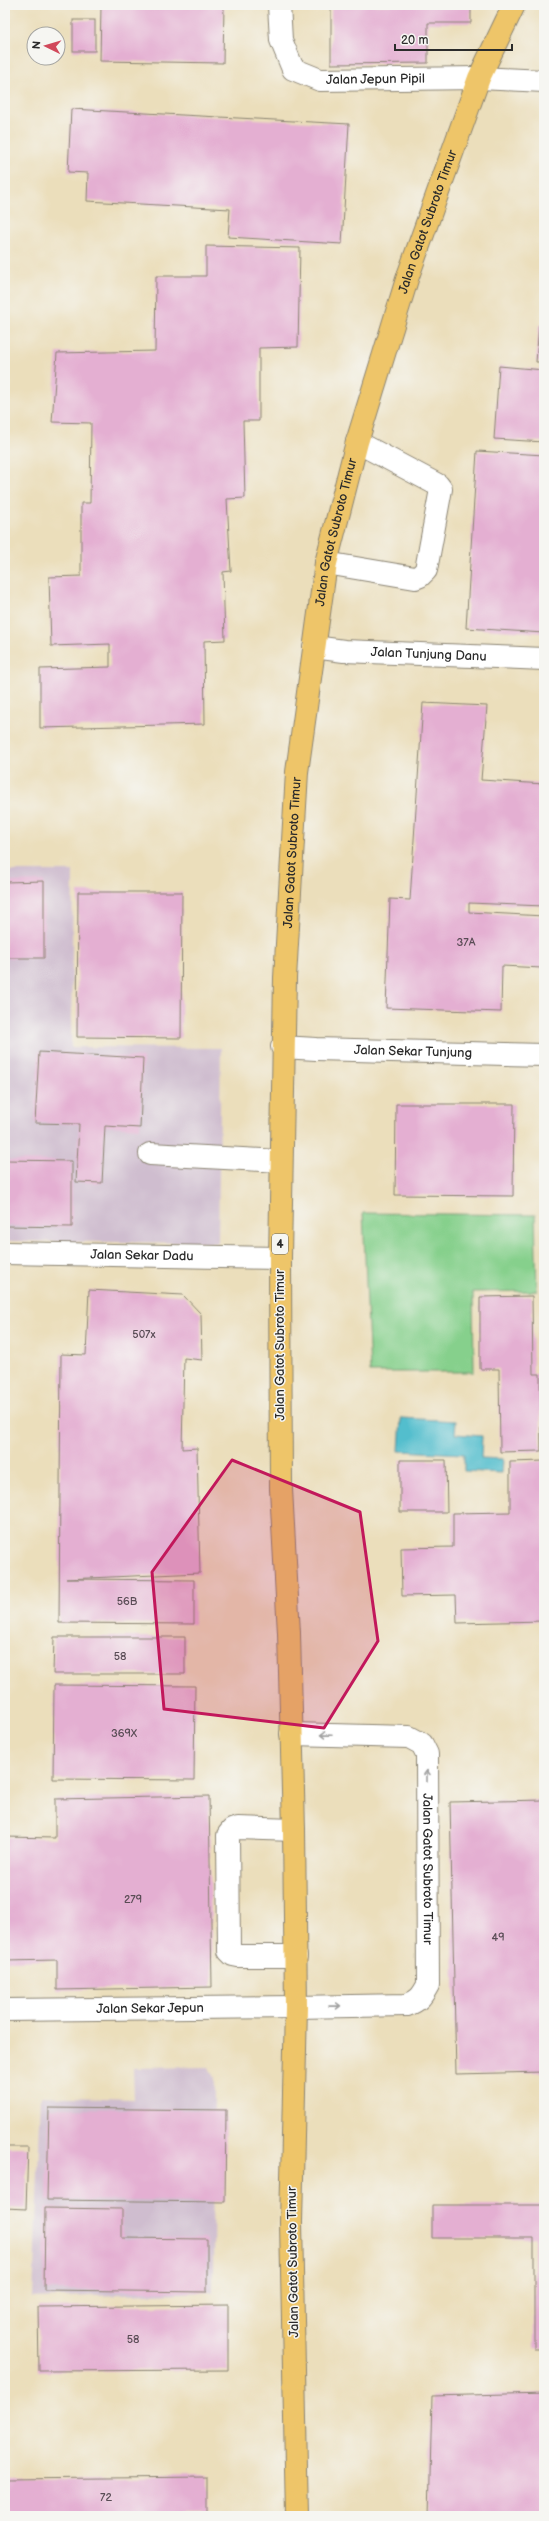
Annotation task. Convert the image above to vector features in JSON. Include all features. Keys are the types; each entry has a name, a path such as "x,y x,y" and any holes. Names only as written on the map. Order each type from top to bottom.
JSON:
{"highway":[{"name":"Jalan Gatot Subroto Timur","path":"297,2516 291,2222 296,1956 289,1633 281,1489 280,1161 282,1046 297,772 326,563 357,442 403,290 479,78 514,5"}],"street":[{"name":"Jalan Jepun Pipil","path":"279,5 282,40 293,69 320,80 479,78 544,81"},
{"path":"326,563 415,578 420,576 426,570 441,489 438,485 357,442"},
{"name":"Jalan Tunjung Danu","path":"314,647 344,651 544,659"},
{"name":"Jalan Sekar Tunjung","path":"282,1046 316,1050 544,1055"},
{"path":"150,1154 280,1161"},
{"name":"Jalan Sekar Dadu","path":"5,1253 280,1258"},
{"name":"Jalan Gatot Subroto Timur","path":"291,1734 409,1737 422,1744 427,1754 428,1985 422,1996 416,2002 407,2005 296,2007"},
{"path":"294,1830 238,1828 232,1830 228,1835 229,1951 233,1955 238,1956 296,1956"},
{"name":"Jalan Sekar Jepun","path":"5,2010 296,2007"}],"highlighted area":[{"path":"232,1460 360,1512 378,1641 324,1728 164,1709 152,1572"}],"shaded area":[{"path":"5,871 73,871 71,1047 221,1048 218,1243 5,1241"},
{"path":"209,2067 214,2078 213,2292 33,2298 41,2096 134,2099 133,2068"}],"green space":[{"path":"363,1213 535,1215 537,1291 473,1292 474,1372 370,1372"}],"water":[{"path":"401,1418 456,1421 455,1434 482,1436 481,1458 503,1459 502,1473 464,1471 464,1454 399,1451"}],"building":[{"path":"101,5 224,5 223,63 100,61"},
{"path":"331,5 471,5 471,23 428,23 428,63 331,64"},
{"path":"73,20 95,20 95,51 73,51"},
{"path":"71,109 349,124 342,244 228,237 230,209 87,201 88,173 68,172"},
{"path":"206,246 300,248 298,347 259,348 259,421 243,421 245,498 227,499 231,571 223,572 225,640 204,641 205,724 40,728 40,669 110,667 110,644 51,646 49,577 81,576 81,503 90,503 91,423 52,422 57,353 155,351 156,276 206,276"},
{"path":"539,325 544,325 544,362 536,362"},
{"path":"499,366 544,370 544,442 494,439"},
{"path":"477,451 544,455 544,633 466,628"},
{"path":"423,703 487,706 481,780 544,784 544,906 469,903 469,912 544,916 542,968 502,966 501,1012 386,1008 390,899 410,900"},
{"path":"44,881 44,958 5,958 5,882"},
{"path":"78,892 182,892 181,1038 77,1037"},
{"path":"39,1052 143,1058 140,1128 105,1126 102,1183 76,1182 79,1124 35,1123"},
{"path":"396,1104 514,1104 513,1196 395,1195"},
{"path":"5,1160 72,1161 72,1227 5,1226"},
{"path":"89,1290 183,1295 201,1314 202,1360 184,1358 182,1449 197,1448 200,1573 66,1579 194,1580 194,1624 59,1623 61,1354 86,1355"},
{"path":"532,1296 533,1374 540,1374 541,1451 500,1452 499,1369 480,1369 480,1297"},
{"path":"400,1460 446,1460 447,1512 400,1512"},
{"path":"544,1461 544,1621 457,1623 456,1595 402,1596 401,1548 453,1547 453,1513 510,1512 510,1462"},
{"path":"54,1637 185,1637 185,1674 53,1674"},
{"path":"54,1685 195,1686 194,1780 53,1779"},
{"path":"209,1796 212,1987 57,1990 57,1960 5,1961 5,1837 55,1838 55,1799"},
{"path":"544,1800 544,2072 456,2074 450,1802"},
{"path":"49,2108 226,2110 225,2202 47,2200"},
{"path":"5,2147 28,2147 26,2209 5,2208"},
{"path":"432,2205 544,2205 544,2349 534,2349 534,2238 432,2238"},
{"path":"45,2208 122,2209 122,2238 207,2239 207,2292 44,2290"},
{"path":"228,2305 228,2370 39,2371 38,2307"},
{"path":"544,2393 544,2516 429,2516 432,2396"},
{"path":"207,2477 207,2516 5,2516 5,2479"}]}
